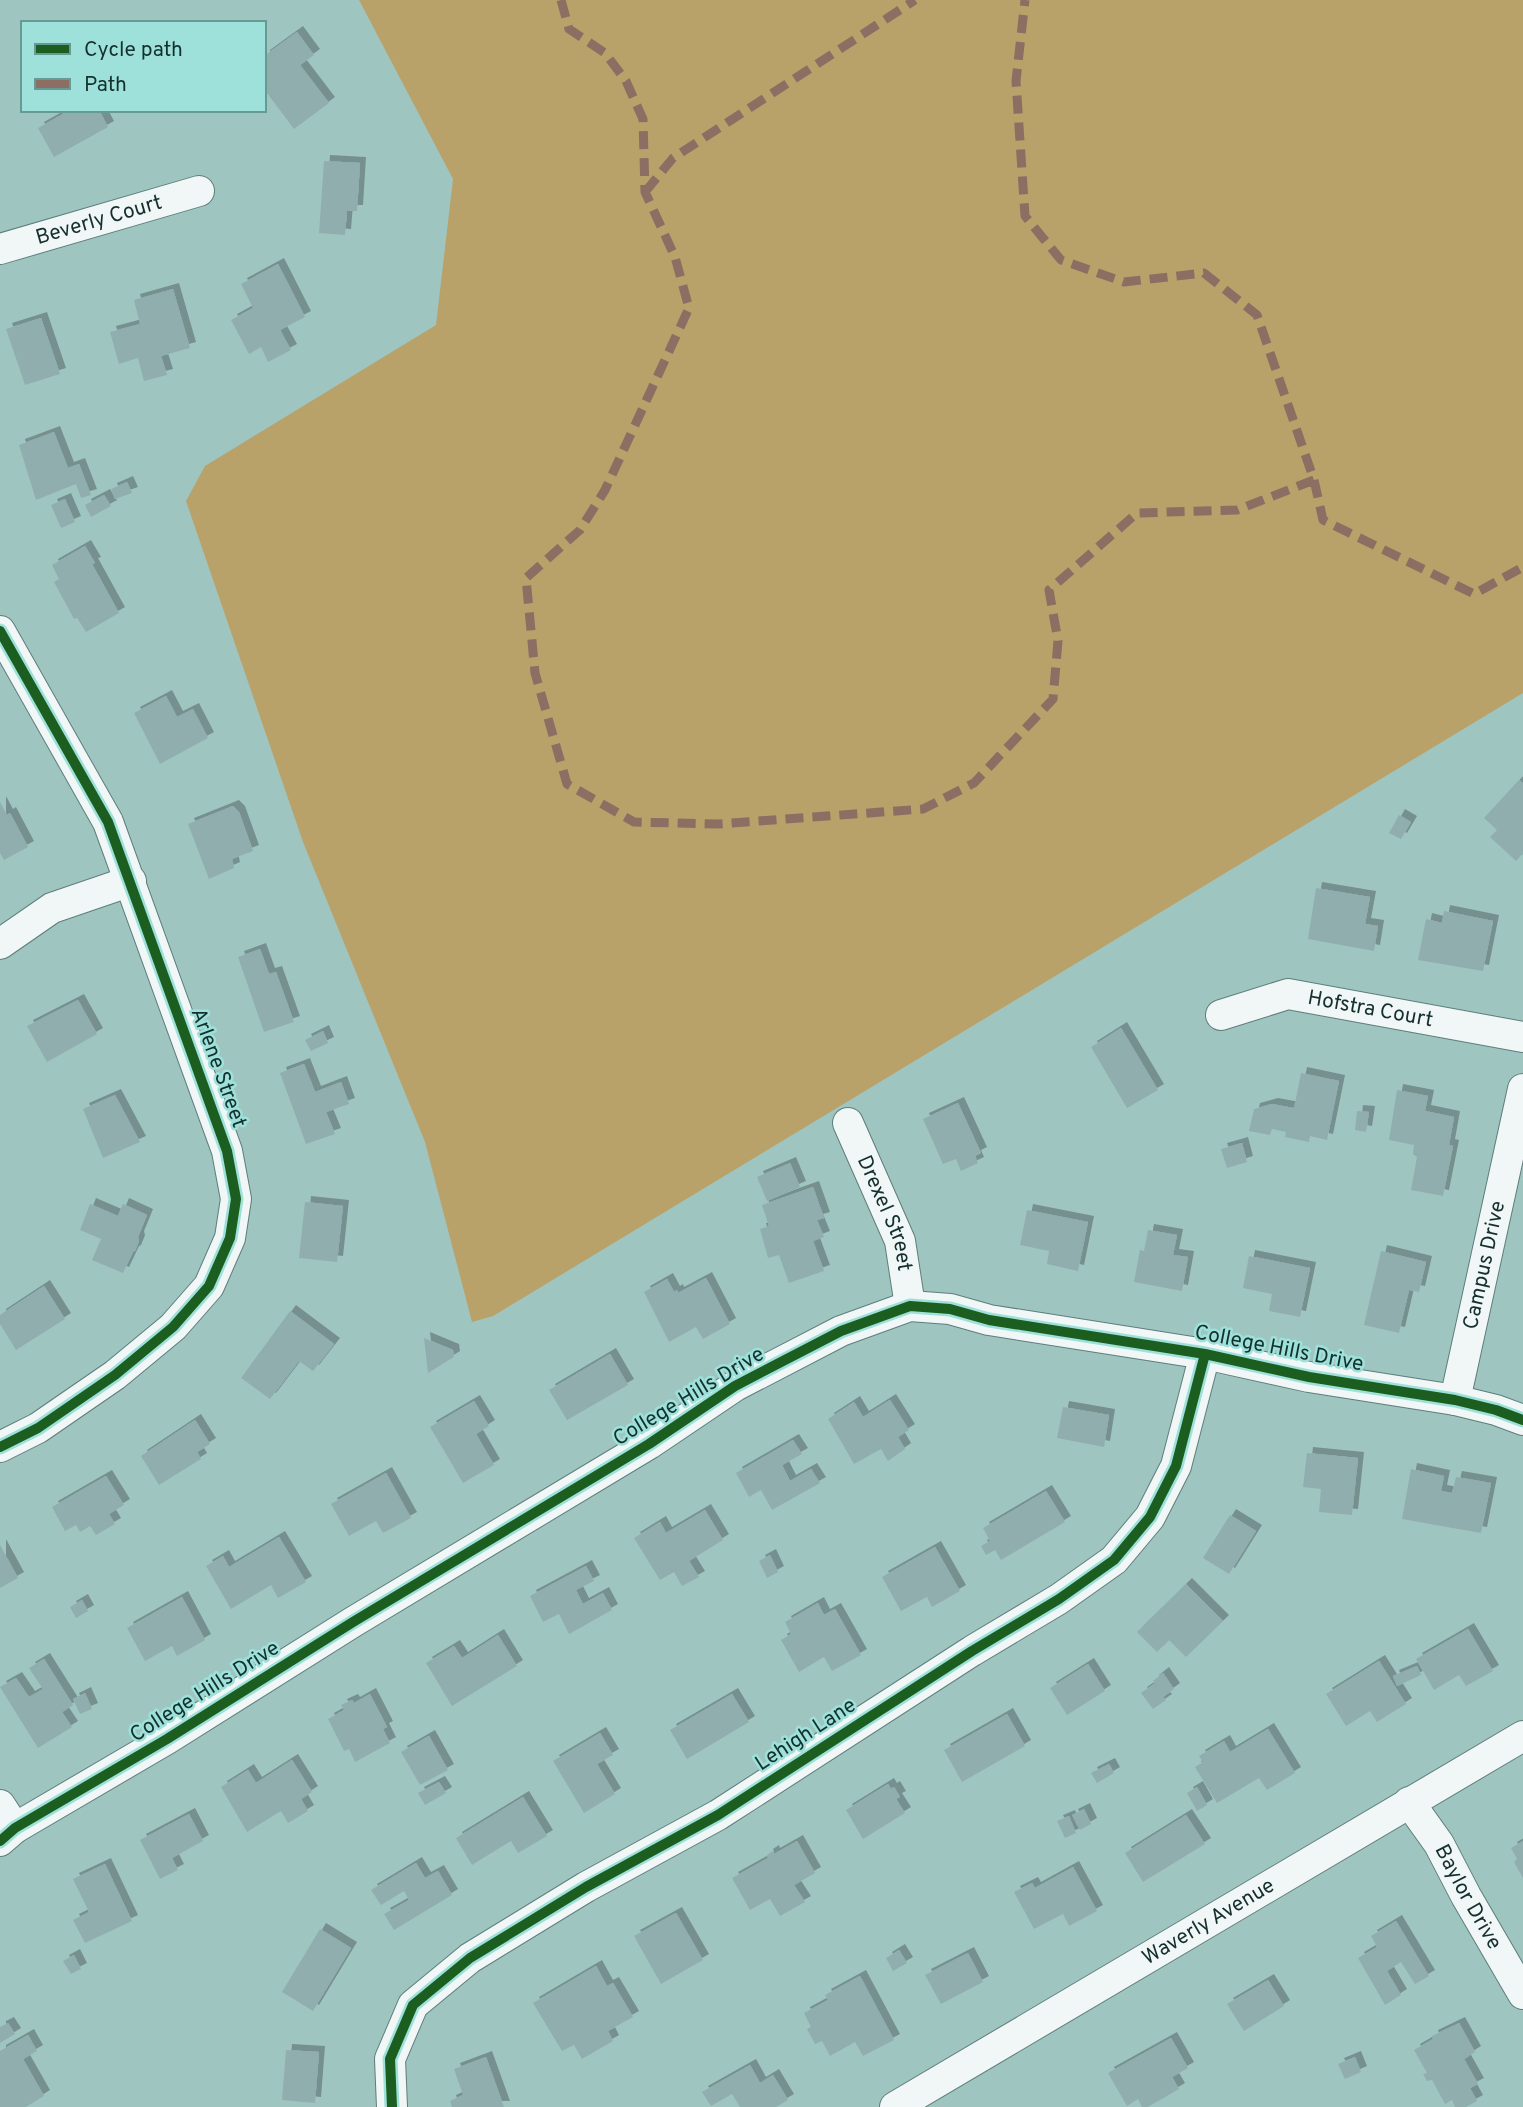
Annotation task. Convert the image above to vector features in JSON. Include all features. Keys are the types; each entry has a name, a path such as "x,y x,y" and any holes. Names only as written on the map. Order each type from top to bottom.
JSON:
{"street":[{"name":"Beverly Court","path":"0,249 199,191"},
{"name":"Arlene Street","path":"0,631 108,822 227,1151 236,1199 230,1238 209,1286 173,1327 116,1375 38,1428 0,1447"},
{"path":"0,944 52,908 131,881"},
{"name":"Hofstra Court","path":"1221,1015 1288,994 1523,1037"},
{"name":"Campus Drive","path":"1455,1400 1523,1089"},
{"name":"Drexel Street","path":"848,1123 900,1241 910,1306"},
{"name":"College Hills Drive","path":"5,1825 167,1739 353,1622 649,1444 735,1386 841,1331 910,1306 950,1310 989,1320 1205,1354 1309,1377 1455,1400 1523,1420"},
{"name":"Lehigh Lane","path":"392,2107 390,2059 413,2005 470,1958 586,1887 718,1815 972,1651 1059,1599 1114,1560 1150,1517 1176,1466 1205,1354"},
{"name":"Waverly Avenue","path":"895,2107 1523,1736"},
{"name":"Baylor Drive","path":"1409,1802 1439,1844 1465,1896 1523,1994"}],"shaded area":[{"path":"359,0 1523,0 1523,693 493,1316 472,1322 425,1142 303,842 186,501 205,466 436,325 453,179"}],"building":[{"path":"297,32 314,55 300,65 329,103 294,129 266,92 266,55"},
{"path":"62,112 100,112 108,127 54,157 38,128 63,114"},
{"path":"324,161 360,163 357,211 347,211 345,235 319,233"},
{"path":"278,264 305,317 280,330 291,350 268,362 261,347 249,354 231,320 253,308 241,284"},
{"path":"173,289 190,348 161,356 167,375 144,381 138,358 119,364 110,332 140,324 134,300"},
{"path":"41,318 60,374 25,385 6,329"},
{"path":"54,432 68,468 79,464 91,495 81,498 76,484 36,500 19,445"},
{"path":"127,482 132,493 115,499 111,489"},
{"path":"104,495 111,506 91,517 85,505"},
{"path":"65,499 75,522 61,528 51,505"},
{"path":"85,546 119,613 86,632 77,618 74,619 54,582 59,579 52,565"},
{"path":"166,696 177,717 193,709 208,738 160,764 134,713"},
{"path":"1519,780 1523,783 1523,853 1516,861 1490,837 1497,830 1484,818"},
{"path":"0,802 7,815 10,813 28,847 4,860 0,853"},
{"path":"233,806 239,812 253,851 232,859 234,868 209,879 188,824"},
{"path":"1399,815 1411,822 1401,839 1389,833"},
{"path":"1316,888 1370,897 1365,924 1378,926 1374,951 1308,939"},
{"path":"1444,911 1493,921 1483,971 1418,960 1426,919 1442,923"},
{"path":"260,949 269,974 276,972 294,1022 264,1032 238,957"},
{"path":"78,1000 97,1034 47,1062 27,1026"},
{"path":"1121,1028 1158,1090 1127,1108 1091,1047"},
{"path":"323,1031 328,1043 311,1051 305,1040"},
{"path":"304,1064 315,1092 341,1082 349,1104 326,1112 335,1134 306,1144 280,1073"},
{"path":"1301,1073 1339,1081 1327,1140 1310,1136 1309,1142 1285,1137 1286,1132 1272,1129 1270,1135 1249,1131 1254,1109 1272,1104 1294,1108"},
{"path":"1397,1090 1428,1096 1425,1111 1454,1117 1449,1145 1453,1146 1443,1196 1411,1190 1417,1157 1413,1154 1414,1145 1389,1140"},
{"path":"115,1095 140,1142 103,1158 83,1109"},
{"path":"958,1103 981,1153 975,1156 978,1163 961,1171 956,1159 943,1164 923,1119"},
{"path":"1357,1111 1369,1112 1366,1132 1355,1130"},
{"path":"1242,1143 1247,1162 1227,1168 1221,1149"},
{"path":"790,1163 800,1187 767,1201 757,1177"},
{"path":"813,1187 824,1218 817,1220 824,1237 813,1241 824,1271 789,1283 779,1255 768,1258 760,1229 769,1226 762,1205"},
{"path":"305,1202 343,1206 337,1262 299,1258"},
{"path":"90,1204 118,1216 123,1204 147,1215 135,1251 123,1273 92,1260 101,1239 80,1230"},
{"path":"1027,1210 1088,1222 1078,1271 1047,1264 1049,1251 1020,1245"},
{"path":"1148,1230 1177,1235 1173,1255 1188,1257 1182,1291 1134,1282 1140,1250 1144,1251"},
{"path":"1381,1251 1426,1262 1419,1292 1409,1290 1399,1333 1364,1325"},
{"path":"1249,1256 1310,1268 1300,1317 1269,1311 1272,1294 1243,1288"},
{"path":"706,1278 730,1324 703,1339 696,1327 669,1342 644,1292 667,1279 674,1292 677,1290 678,1293"},
{"path":"44,1286 65,1319 16,1350 0,1324 0,1315"},
{"path":"290,1311 334,1344 313,1371 299,1361 270,1399 241,1378"},
{"path":"424,1338 453,1350 454,1357 428,1373"},
{"path":"610,1354 628,1385 567,1420 549,1390"},
{"path":"890,1400 909,1430 898,1437 905,1449 888,1461 881,1449 854,1464 828,1419 854,1402 863,1417"},
{"path":"474,1401 489,1426 476,1434 494,1465 463,1483 430,1427"},
{"path":"1063,1407 1109,1415 1104,1447 1057,1438"},
{"path":"195,1420 210,1444 197,1452 201,1459 159,1485 141,1456"},
{"path":"793,1440 802,1454 782,1465 790,1481 811,1469 820,1483 772,1510 761,1490 749,1497 736,1473"},
{"path":"1307,1453 1358,1458 1352,1515 1319,1512 1321,1489 1303,1487"},
{"path":"1411,1469 1444,1476 1441,1491 1452,1493 1456,1477 1491,1483 1481,1533 1402,1519"},
{"path":"386,1473 411,1518 383,1533 376,1521 349,1536 331,1504"},
{"path":"106,1476 124,1505 109,1514 115,1524 96,1535 90,1526 80,1532 76,1525 65,1531 52,1507"},
{"path":"1046,1491 1065,1522 1001,1560 995,1550 986,1555 981,1546 990,1541 983,1528"},
{"path":"705,1510 723,1540 689,1561 699,1577 682,1586 674,1572 660,1580 634,1538 660,1522 666,1533"},
{"path":"1230,1515 1256,1531 1229,1574 1203,1558"},
{"path":"279,1537 306,1582 278,1598 271,1585 231,1609 206,1566 223,1556 229,1567"},
{"path":"0,1545 18,1578 0,1588"},
{"path":"935,1547 960,1591 932,1607 927,1597 901,1611 882,1577"},
{"path":"770,1555 778,1572 767,1578 759,1561"},
{"path":"586,1566 594,1581 576,1590 583,1604 603,1593 612,1610 569,1634 559,1614 543,1622 530,1596"},
{"path":"1186,1584 1223,1621 1186,1657 1169,1640 1157,1652 1137,1632"},
{"path":"182,1597 205,1640 177,1656 172,1646 145,1661 127,1628"},
{"path":"82,1600 88,1611 76,1618 70,1607"},
{"path":"818,1603 824,1615 835,1609 861,1655 832,1671 824,1657 799,1672 781,1640 791,1634 785,1622"},
{"path":"1468,1629 1493,1671 1466,1686 1459,1675 1434,1690 1416,1659"},
{"path":"498,1635 517,1666 452,1706 426,1663 454,1646 462,1658"},
{"path":"44,1659 73,1705 62,1712 72,1727 38,1748 0,1687 16,1678 29,1697 43,1689 29,1668"},
{"path":"1379,1661 1406,1704 1377,1722 1370,1711 1346,1726 1326,1694"},
{"path":"1088,1664 1105,1691 1067,1715 1050,1688"},
{"path":"1417,1666 1421,1675 1397,1686 1393,1676"},
{"path":"1163,1673 1174,1689 1163,1697 1166,1700 1153,1709 1141,1693 1154,1684 1159,1690 1153,1681"},
{"path":"85,1693 92,1709 80,1714 73,1699"},
{"path":"370,1694 387,1727 383,1729 390,1743 355,1762 349,1749 344,1751 328,1719 344,1710 341,1705 352,1700 354,1703"},
{"path":"732,1694 749,1722 687,1759 670,1730"},
{"path":"1007,1714 1025,1746 962,1782 944,1750"},
{"path":"1268,1729 1295,1773 1267,1790 1259,1778 1217,1803 1195,1767 1203,1762 1199,1756 1224,1741 1230,1752"},
{"path":"600,1733 613,1755 597,1764 615,1794 584,1813 553,1761"},
{"path":"429,1736 448,1770 420,1785 401,1752"},
{"path":"292,1760 312,1792 301,1799 308,1811 288,1823 281,1811 247,1832 221,1787 248,1770 256,1783"},
{"path":"1109,1764 1114,1773 1097,1783 1091,1773"},
{"path":"439,1782 446,1793 425,1805 418,1793"},
{"path":"888,1784 891,1789 894,1787 900,1797 896,1799 905,1813 863,1839 846,1810"},
{"path":"1197,1787 1207,1805 1197,1811 1187,1793"},
{"path":"523,1797 547,1836 518,1853 511,1841 472,1865 456,1838"},
{"path":"1084,1809 1091,1824 1080,1830 1072,1815"},
{"path":"189,1814 203,1841 172,1858 178,1870 160,1879 140,1840"},
{"path":"1186,1815 1205,1844 1143,1882 1125,1853"},
{"path":"1069,1816 1076,1833 1065,1838 1057,1821"},
{"path":"797,1841 815,1873 794,1885 805,1902 780,1916 770,1899 750,1910 732,1878 768,1858 767,1855 773,1851 774,1854"},
{"path":"1523,1841 1523,1878 1514,1862 1517,1859 1511,1848"},
{"path":"416,1863 425,1878 438,1871 452,1895 394,1930 384,1914 409,1900 404,1891 381,1905 371,1890"},
{"path":"105,1864 132,1921 85,1943 73,1920 89,1912 73,1879"},
{"path":"1073,1867 1097,1911 1069,1926 1063,1914 1034,1929 1014,1892 1032,1883 1035,1888"},
{"path":"676,1913 703,1960 661,1984 634,1936"},
{"path":"1396,1921 1429,1976 1415,1984 1401,1962 1387,1971 1401,1995 1385,2005 1358,1958 1377,1947 1371,1936"},
{"path":"320,1929 351,1948 313,2011 282,1992"},
{"path":"899,1950 907,1963 893,1971 886,1958"},
{"path":"968,1953 983,1982 941,2004 925,1975"},
{"path":"74,1955 81,1969 71,1974 63,1961"},
{"path":"596,1966 607,1986 613,1983 633,2017 608,2031 613,2041 582,2059 574,2045 562,2051 533,2003"},
{"path":"860,1976 894,2040 863,2056 855,2042 830,2056 822,2041 815,2044 807,2029 811,2027 804,2013 828,2000 825,1995"},
{"path":"1268,1980 1284,2006 1244,2031 1227,2004"},
{"path":"8,2023 15,2034 0,2043 0,2027"},
{"path":"1459,2023 1475,2052 1464,2059 1478,2084 1470,2088 1477,2101 1466,2107 1455,2107 1452,2100 1445,2104 1432,2080 1427,2081 1423,2074 1427,2073 1414,2050 1433,2039 1432,2036"},
{"path":"28,2035 37,2051 23,2059 44,2096 26,2107 0,2107 0,2051"},
{"path":"1171,2038 1188,2068 1172,2077 1179,2089 1148,2107 1142,2107 1138,2099 1127,2106 1108,2073"},
{"path":"286,2050 319,2052 315,2103 282,2100"},
{"path":"486,2057 504,2107 452,2107 450,2101 463,2095 454,2069"},
{"path":"1355,2057 1361,2072 1345,2079 1338,2064"},
{"path":"750,2065 760,2083 773,2075 788,2100 776,2107 740,2107 732,2094 711,2106 702,2092"}],"marked path":[{"path":"561,0 569,29 605,53 626,81 643,119 645,192 675,257 689,308 605,490 580,530 526,578 535,673 567,784 634,822 718,824 923,809 974,783 1053,699 1058,641 1049,590 1137,513 1237,510 1314,480 1257,315 1204,273 1124,282 1061,260 1025,216 1016,81 1025,0"},
{"path":"645,192 673,158 915,0"},
{"path":"1314,480 1323,520 1474,594 1523,567"}],"cycle path":[{"path":"0,631 108,822 227,1151 236,1199 230,1238 209,1286 173,1327 115,1375 38,1428 0,1447"},
{"path":"0,1841 15,1828 167,1739 353,1622 649,1444 735,1386 841,1331 910,1306 950,1309 989,1320 1205,1354 1309,1377 1455,1400 1523,1420"},
{"path":"392,2107 390,2059 413,2005 470,1958 586,1887 718,1815 972,1651 1059,1599 1114,1560 1150,1517 1176,1466 1205,1354"}]}
